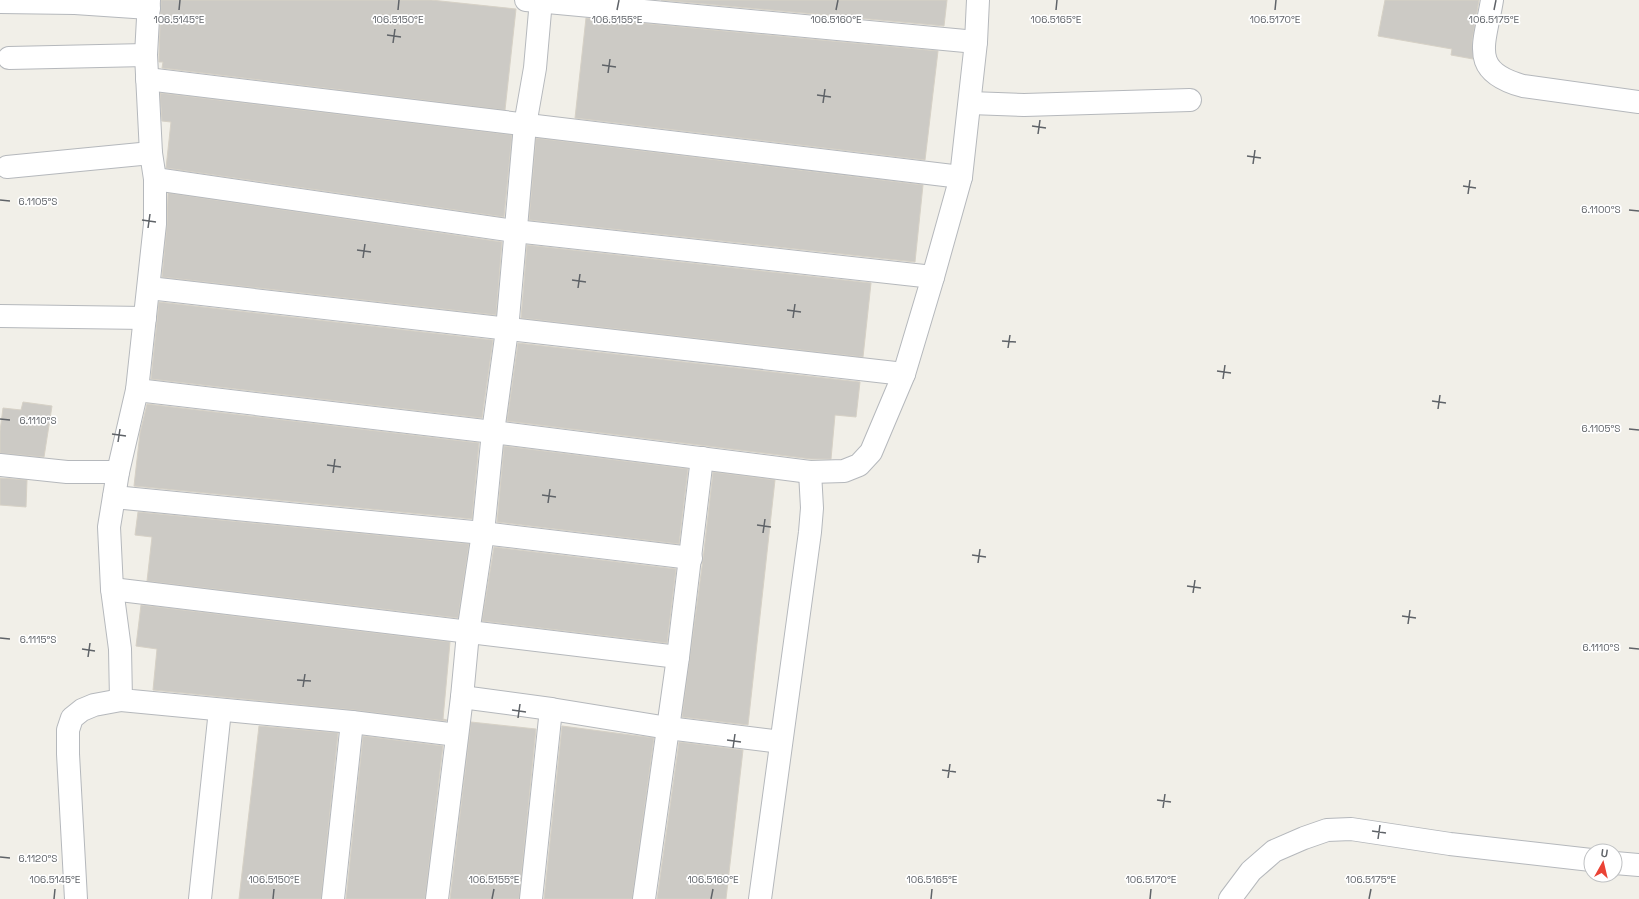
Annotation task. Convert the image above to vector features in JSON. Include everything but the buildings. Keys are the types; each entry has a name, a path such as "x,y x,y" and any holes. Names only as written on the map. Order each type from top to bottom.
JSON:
{"street":[{"path":"137,390 493,432 810,472 844,471 859,465 871,452 904,374 934,277 961,177 976,42 978,0"},
{"path":"1492,0 1486,33 1484,59 1488,67 1493,72 1507,82 1523,86 1639,102"},
{"path":"436,899 462,697 468,633 483,533 493,432 507,330 525,125 535,68 536,1 976,42"},
{"path":"0,2 150,4 146,55 151,153 155,179 155,224 137,390 118,472 109,526 112,589 120,649 121,700"},
{"path":"10,58 146,55"},
{"path":"147,79 961,177"},
{"path":"970,103 1024,105 1190,100"},
{"path":"7,166 151,153"},
{"path":"155,179 516,231 934,277"},
{"path":"149,288 507,330 904,374"},
{"path":"0,316 145,318"},
{"path":"644,899 691,558 702,458"},
{"path":"0,465 67,472 118,472"},
{"path":"760,899 810,532 812,508 810,472"},
{"path":"114,496 483,533 691,558"},
{"path":"112,589 468,633 678,656"},
{"path":"462,697 551,709 668,728 781,742"},
{"path":"76,899 68,730 72,718 82,710 94,705 121,700 352,722 457,735"},
{"path":"531,899 551,709"},
{"path":"200,899 220,710"},
{"path":"333,899 352,722"},
{"path":"1230,899 1251,871 1274,851 1327,830 1351,830 1450,844 1583,859"},
{"path":"1623,864 1639,865"}]}
